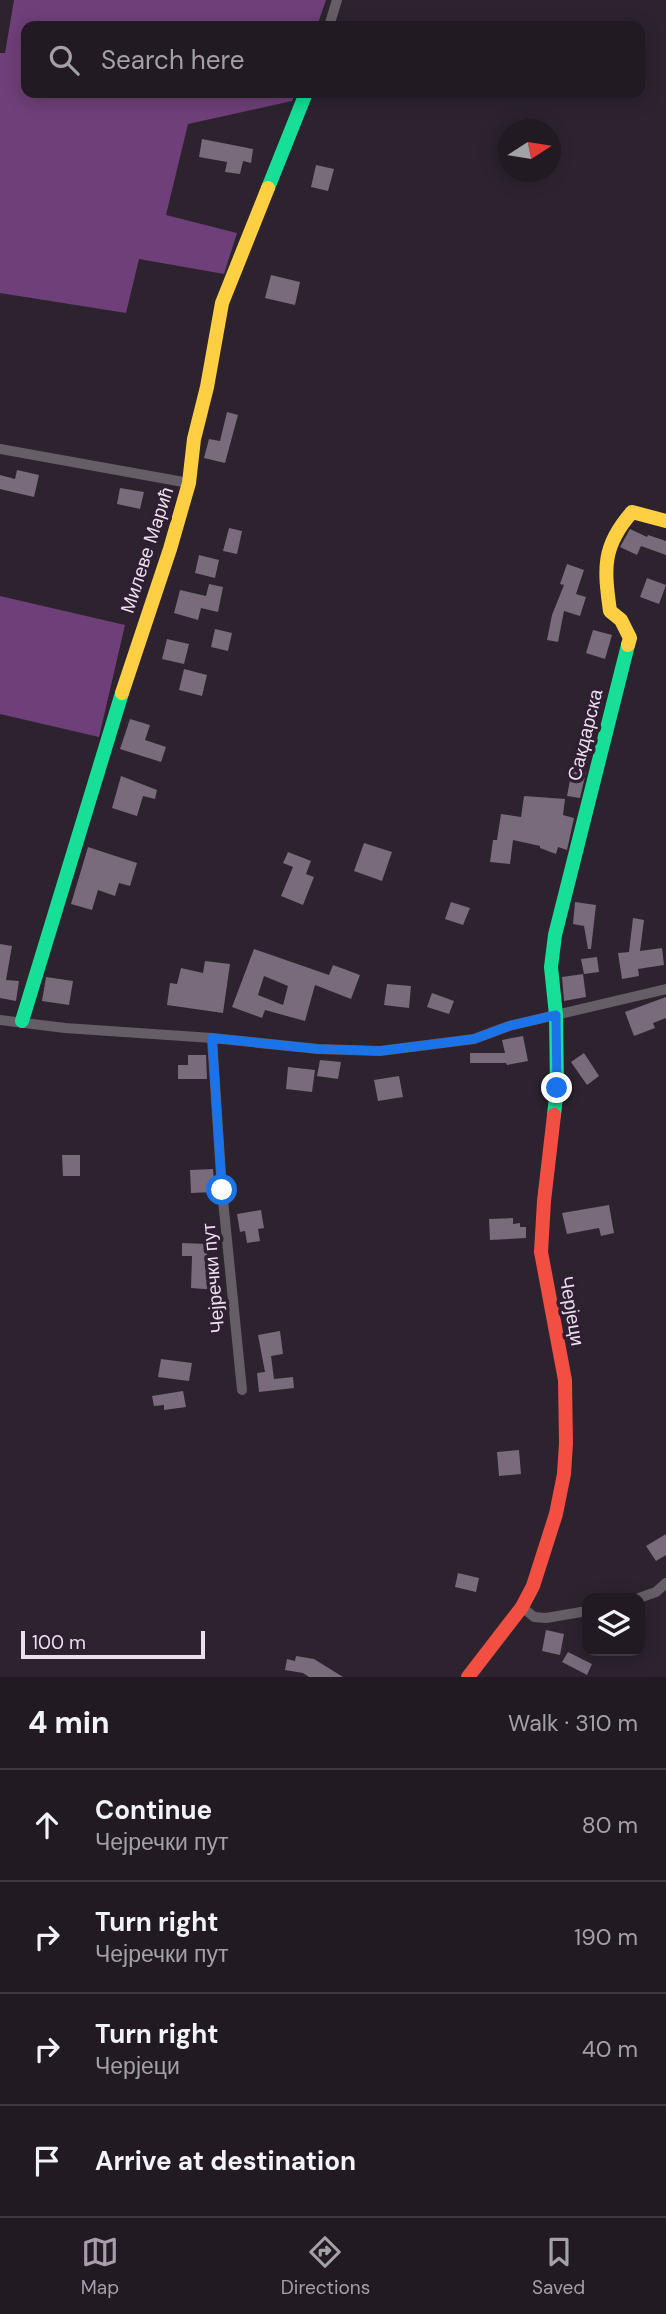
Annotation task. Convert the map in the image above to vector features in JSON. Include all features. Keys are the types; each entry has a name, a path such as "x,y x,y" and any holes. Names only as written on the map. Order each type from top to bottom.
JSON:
{"street":[{"path":"331,21 337,0"},
{"name":"Милеве Мaрић","path":"22,1021 132,660 170,549 188,483 194,439 207,387 222,303 304,98"},
{"path":"0,449 188,483"},
{"name":"Сакдарска","path":"556,1015 551,967 555,935 630,638 621,620 610,611 608,604 605,573 607,556 619,527 632,512 666,521"},
{"path":"0,1020 318,1049 380,1051 474,1039 509,1026 666,989"},
{"name":"Черјеци","path":"468,1677 522,1606 533,1586 556,1514 564,1474 565,1380 541,1252 557,1088 556,1015"},
{"name":"Чејречки пут","path":"212,1038 222,1190 242,1390"},
{"path":"645,1596 656,1592 666,1583"},
{"path":"522,1606 534,1617 565,1617 582,1612"}],"shaded area":[{"path":"14,0 326,0 319,21 21,21 21,98 293,98 292,101 188,124 166,215 237,233 224,274 139,259 126,313 0,293 0,53 5,53"},
{"path":"0,596 125,625 99,737 0,714"}],"building":[{"path":"202,139 253,149 251,163 243,161 240,174 225,172 227,162 199,157"},
{"path":"316,165 334,169 328,191 311,187"},
{"path":"271,275 300,282 295,305 265,298"},
{"path":"227,412 238,415 225,463 204,458 209,439 220,441"},
{"path":"17,470 39,475 34,497 0,489 0,475 15,479"},
{"path":"120,488 144,492 140,509 117,504"},
{"path":"229,528 242,531 237,554 223,551"},
{"path":"630,529 647,537 648,535 666,541 666,555 641,546 637,555 620,547"},
{"path":"199,555 219,560 215,578 195,573"},
{"path":"567,564 584,570 576,594 586,597 580,616 564,611 558,642 547,640 552,615 564,585 560,584"},
{"path":"647,578 666,585 659,604 640,597"},
{"path":"209,584 223,587 218,612 201,608 198,620 174,613 180,590 206,596"},
{"path":"215,629 232,633 228,651 211,647"},
{"path":"593,630 612,635 605,659 586,653"},
{"path":"167,639 189,644 184,664 162,659"},
{"path":"184,669 207,675 202,696 179,690"},
{"path":"130,719 150,725 145,740 166,747 161,762 120,749"},
{"path":"572,769 586,772 580,798 567,796"},
{"path":"121,776 157,790 155,799 143,796 137,816 112,808"},
{"path":"524,796 565,799 563,815 574,818 567,850 558,847 556,854 540,846 513,840 510,864 490,862 501,814 521,817"},
{"path":"364,843 392,852 382,881 354,871"},
{"path":"88,847 137,863 130,886 119,883 115,896 98,890 92,910 71,904"},
{"path":"288,852 311,861 306,874 314,877 303,905 281,896 293,867 283,863"},
{"path":"451,902 470,908 463,925 445,919"},
{"path":"575,902 596,905 591,949 588,949 584,926 573,924"},
{"path":"633,918 644,920 640,951 662,948 664,965 638,969 639,976 622,979 618,953 629,952"},
{"path":"0,944 12,946 6,980 19,981 16,1001 0,998"},
{"path":"254,949 329,975 333,965 360,975 351,999 315,985 305,1021 265,1010 262,1018 232,1007","holes":["264,976 288,986 283,1005 258,995"]},
{"path":"597,957 599,972 584,974 581,959"},
{"path":"205,961 230,964 223,1013 167,1005 170,983 177,984 181,968 203,973"},
{"path":"583,974 586,997 564,1001 562,977"},
{"path":"46,977 73,981 69,1005 42,1001"},
{"path":"387,984 411,986 409,1008 384,1005"},
{"path":"432,993 454,1001 449,1014 427,1007"},
{"path":"666,997 666,1018 653,1023 655,1028 634,1036 625,1012"},
{"path":"523,1036 528,1061 507,1065 470,1063 470,1053 505,1053 502,1040"},
{"path":"584,1053 599,1076 587,1085 571,1062"},
{"path":"188,1055 206,1055 207,1079 178,1079 178,1065 188,1065"},
{"path":"320,1060 341,1062 338,1079 317,1076"},
{"path":"288,1067 315,1070 312,1092 286,1089"},
{"path":"399,1076 403,1097 378,1101 374,1080"},
{"path":"62,1155 80,1155 80,1176 63,1176"},
{"path":"213,1169 215,1192 191,1193 190,1170"},
{"path":"609,1205 614,1233 601,1236 599,1228 567,1234 562,1213"},
{"path":"261,1210 264,1228 258,1229 260,1241 247,1243 245,1231 240,1232 237,1214"},
{"path":"513,1218 513,1224 520,1223 520,1227 526,1227 526,1238 490,1240 489,1219"},
{"path":"182,1243 208,1244 207,1259 218,1260 217,1290 191,1288 192,1256 182,1256"},
{"path":"280,1331 283,1354 271,1356 274,1379 293,1377 294,1388 259,1392 257,1373 265,1372 258,1335"},
{"path":"161,1359 192,1363 189,1381 158,1377"},
{"path":"183,1391 186,1407 164,1410 164,1405 154,1406 152,1396"},
{"path":"519,1450 521,1474 499,1476 497,1452"},
{"path":"666,1534 666,1555 656,1561 646,1546"},
{"path":"458,1573 479,1578 476,1592 455,1587"},
{"path":"546,1630 564,1634 560,1655 542,1651"},
{"path":"568,1652 592,1664 587,1675 562,1662"},
{"path":"296,1656 314,1659 343,1677 309,1677 303,1673 285,1670 287,1659 295,1661"}],"traffic: fast":[{"path":"268,188 304,98"},
{"path":"554,1115 557,1088 556,1015 551,967 555,935 628,645"},
{"path":"22,1021 122,693"}],"traffic: slow":[{"path":"122,693 189,483 194,439 207,387 222,303 268,188"},
{"path":"628,645 630,638 621,620 610,611 606,570 610,547 632,512 666,521"}],"traffic: jam":[{"path":"468,1677 522,1607 533,1586 556,1514 564,1474 565,1380 541,1252 554,1115"}],"route":[{"path":"222,1190 212,1038 318,1049 380,1051 474,1039 509,1026 556,1015 557,1088"}]}
